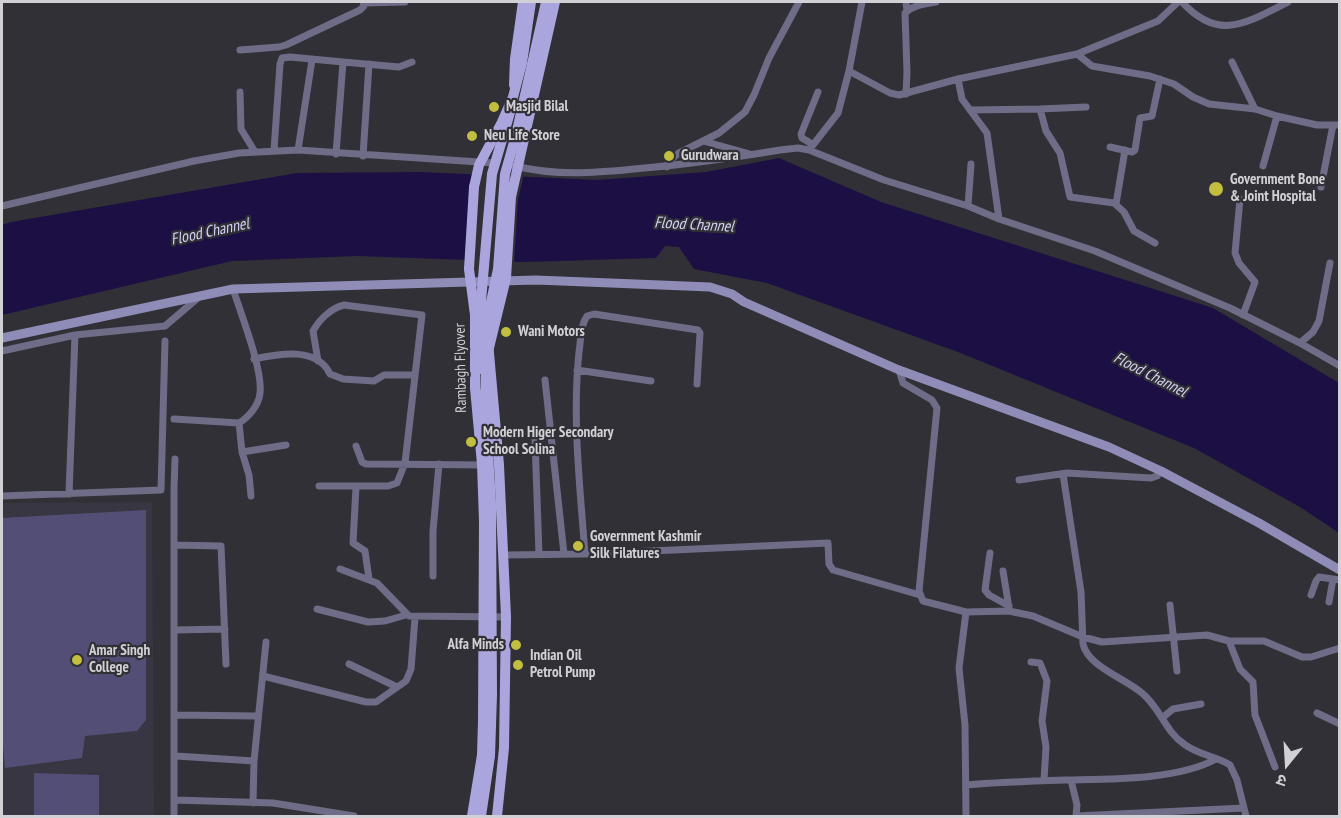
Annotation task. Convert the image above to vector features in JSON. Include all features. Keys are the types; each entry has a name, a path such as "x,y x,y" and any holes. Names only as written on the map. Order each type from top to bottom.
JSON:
{"main road":[{"path":"474,816 485,760 488,711 489,617 481,407 481,301 493,168 510,112 523,2"},
{"name":"Rambagh Flyover","path":"474,816 480,777 483,721 482,464 475,388 475,315 469,269 474,186 479,165 513,97 522,63 531,2"},
{"path":"497,816 504,748 506,616 499,465 488,342 488,316 498,269 506,169 516,135 546,2"},
{"name":"Rambagh Flyover","path":"481,816 490,756 492,711 491,503 485,403 486,360 506,278 511,197 555,2"},
{"path":"2,338 233,290 536,280 710,287 732,294 744,302 899,370 1108,447 1161,471 1259,523 1340,570"}],"street":[{"path":"240,50 286,45 360,10 364,2 405,2"},
{"path":"667,167 669,161 679,153 719,133 745,112 769,58 799,2"},
{"path":"506,169 570,173 667,167 811,147 836,117 849,71 862,2"},
{"path":"906,2 907,11 904,18 906,94"},
{"path":"907,11 918,5 936,2"},
{"path":"849,71 890,93 906,94 958,79 1077,54 1158,21 1180,2 1199,18 1224,27 1262,15 1288,2"},
{"path":"1077,54 1092,66 1174,84 1193,97 1209,104 1255,109 1317,125 1336,125 1321,187"},
{"path":"274,150 280,60 282,58 404,67 412,62"},
{"path":"298,150 312,60"},
{"path":"336,154 343,62"},
{"path":"1232,62 1255,109"},
{"path":"363,156 369,64"},
{"path":"958,79 962,99 987,133 999,219"},
{"path":"1110,147 1132,152 1135,150 1140,118 1152,116 1160,80"},
{"path":"240,92 241,129 255,152"},
{"path":"818,92 801,134 811,147 884,180 1095,250 1243,315 1340,366"},
{"path":"970,110 1086,106"},
{"path":"1040,109 1046,131 1060,153 1070,196 1116,204 1124,212 1134,231 1155,243"},
{"path":"1263,166 1276,116"},
{"path":"703,141 752,155"},
{"path":"2,206 194,161 274,150 298,150 493,168"},
{"path":"1116,204 1125,150"},
{"path":"968,206 971,164"},
{"path":"1240,199 1234,242 1235,253 1239,263 1255,282 1243,315"},
{"path":"1300,343 1313,332 1319,321 1330,263"},
{"path":"174,419 239,423 250,416 260,394 259,372 233,290"},
{"path":"2,351 75,335 165,326 201,295"},
{"path":"318,361 313,331 325,316 337,307 344,305 422,315 405,463 398,483 356,487 319,486"},
{"path":"585,554 576,435 577,370 584,320 587,316 594,314 698,330 700,333 697,384"},
{"path":"69,494 75,335"},
{"path":"2,496 161,490 165,341"},
{"path":"255,359 291,353 318,361 325,365 330,374 343,379 374,381 384,375 414,375"},
{"path":"577,370 651,381"},
{"path":"899,370 903,383 932,400 938,408 920,595 923,601 928,603 966,612 1009,608"},
{"path":"545,380 564,554"},
{"path":"239,423 251,496"},
{"path":"535,440 539,554"},
{"path":"242,452 286,445"},
{"path":"356,446 364,464 499,465"},
{"path":"174,816 176,756 175,459"},
{"path":"433,576 433,531 439,464"},
{"path":"1019,480 1063,474 1151,478 1157,476 1161,471"},
{"path":"1063,474 1081,592 1084,648 1087,654 1142,692 1155,707 1169,731 1182,743 1230,765 1234,771 1246,816"},
{"path":"356,487 353,543 365,551 369,579"},
{"path":"504,555 585,554 828,543 830,564 833,570 920,595"},
{"path":"174,545 221,546 226,664"},
{"path":"990,553 985,590 989,596 1009,608 1083,637 1102,642 1207,635 1230,641 1264,641 1302,657 1311,657 1340,648"},
{"path":"340,569 369,579 384,588 406,615 415,618 506,616"},
{"path":"1003,571 1009,608"},
{"path":"1311,595 1317,578 1336,580 1329,602"},
{"path":"1170,605 1177,670"},
{"path":"317,609 368,622 385,621 406,615"},
{"path":"966,612 959,668 965,725 966,816"},
{"path":"263,676 371,703 380,700 406,681 410,673 415,618"},
{"path":"175,630 225,629"},
{"path":"1230,641 1240,669 1253,682 1255,715 1275,767"},
{"path":"253,803 257,716 266,642"},
{"path":"1031,662 1040,663 1047,677 1042,722 1046,747 1044,780"},
{"path":"349,664 397,687"},
{"path":"1162,718 1173,709 1201,704"},
{"path":"1317,713 1340,724"},
{"path":"176,715 257,716"},
{"path":"176,756 254,761"},
{"path":"966,785 1044,780 1120,779 1197,769 1216,759"},
{"path":"1071,780 1076,799 1076,816 1244,808"},
{"path":"175,800 273,803 354,816"}],"shaded area":[{"name":"Amar Singh College","path":"152,502 154,816 2,816 2,503"},
{"name":"Amar Singh College","path":"146,510 146,720 137,731 85,736 82,758 5,768 2,736 2,518"},
{"path":"34,773 99,775 99,816 34,816"}],"water":[{"name":"Flood Channel","path":"779,158 881,202 1213,308 1339,383 1339,533 1300,507 1194,448 958,352 767,283 694,269 679,247 665,246 656,258 524,262 357,256 232,261 2,315 2,225 11,222 297,173 421,172 597,180 706,172"}],"pier":[{"path":"475,171 524,173 518,200 514,265 468,263"}],"place":[{"name":"Masjid Bilal","path":"494,107"},
{"name":"Neu Life Store","path":"472,136"},
{"name":"Gurudwara","path":"669,156"},
{"name":"Government Bone & Joint Hospital","path":"1216,189"},
{"name":"Wani Motors","path":"506,332"},
{"name":"Modern Higer Secondary School Solina","path":"471,442"},
{"name":"Government Kashmir Silk Filatures","path":"578,546"},
{"name":"Alfa Minds","path":"516,645"},
{"name":"Amar Singh College","path":"77,660"},
{"name":"Indian Oil Petrol Pump","path":"518,665"}]}
